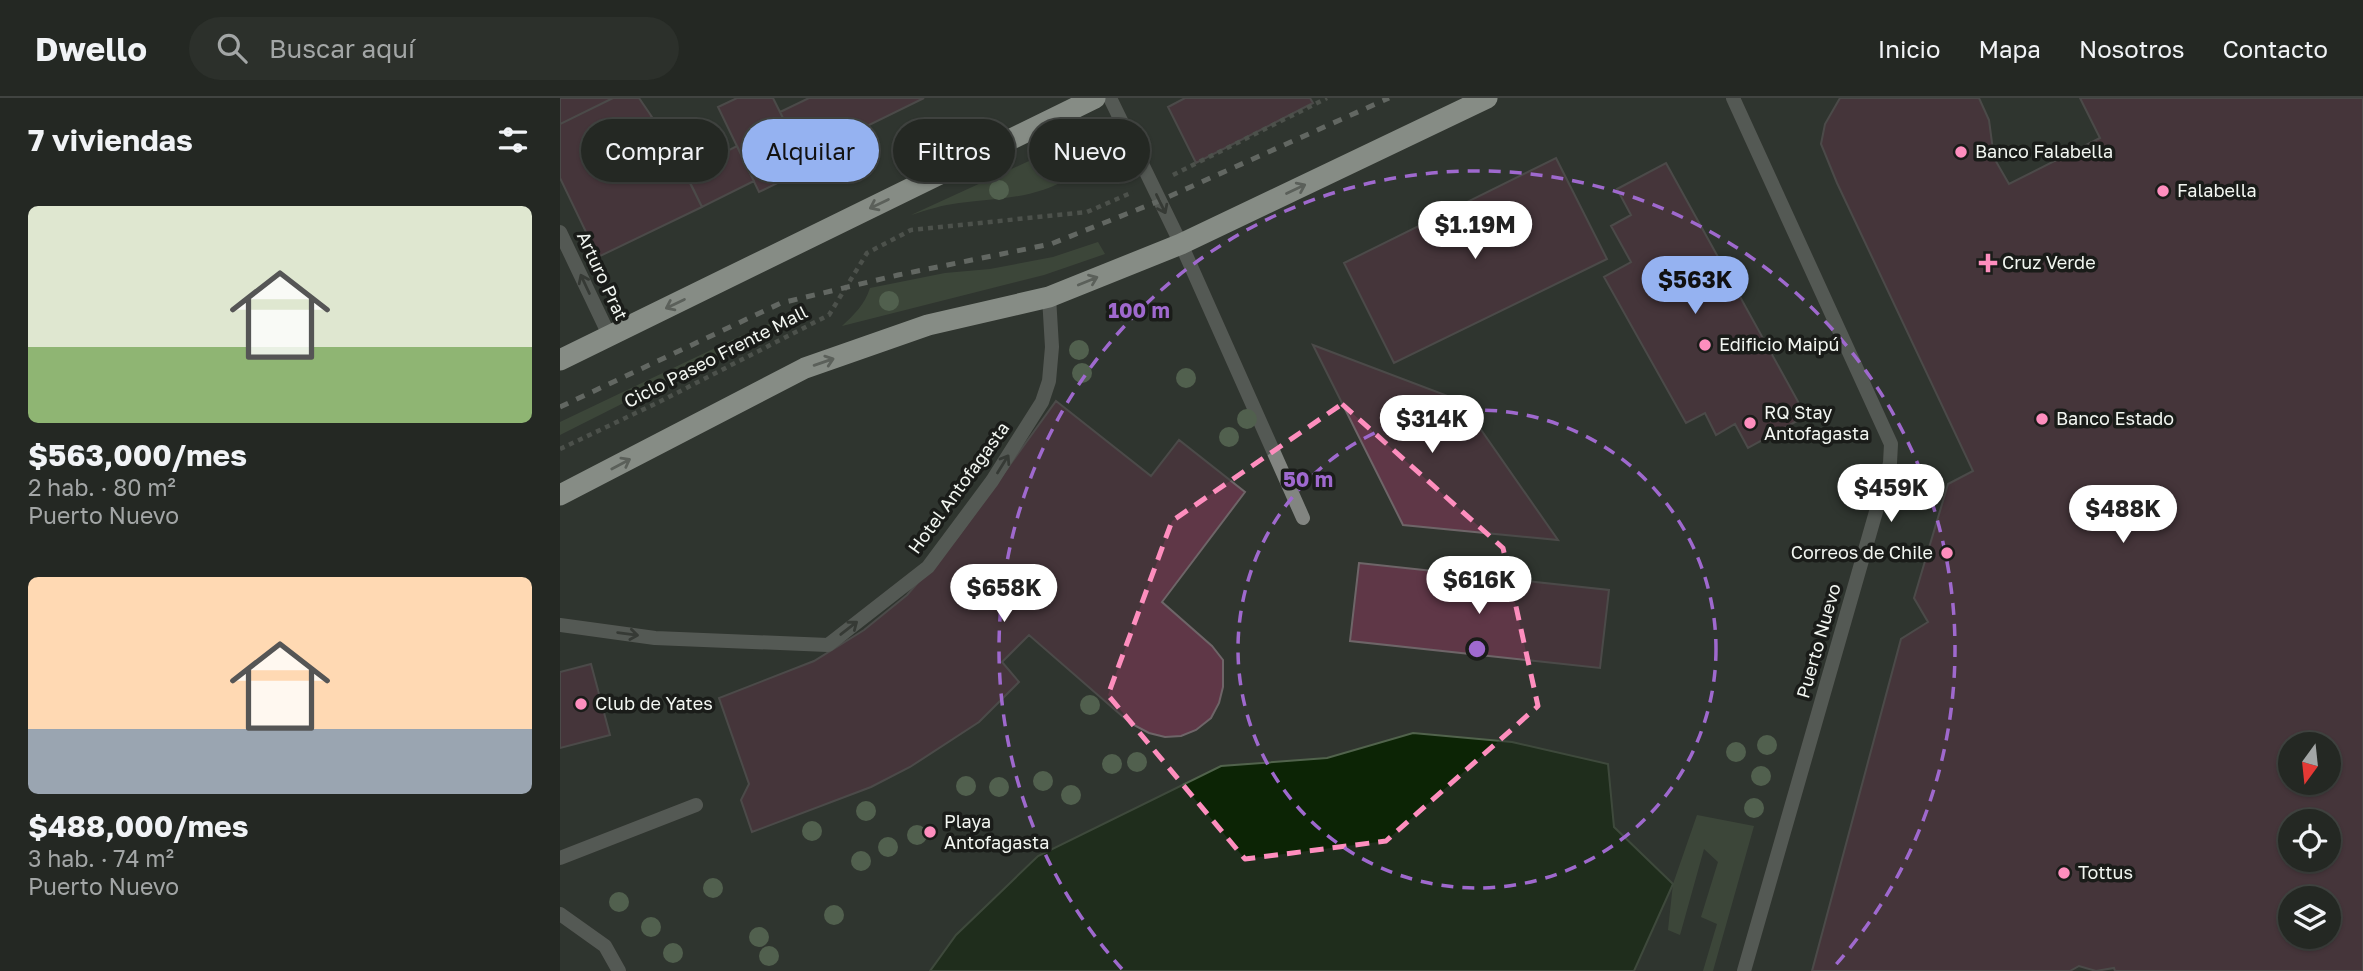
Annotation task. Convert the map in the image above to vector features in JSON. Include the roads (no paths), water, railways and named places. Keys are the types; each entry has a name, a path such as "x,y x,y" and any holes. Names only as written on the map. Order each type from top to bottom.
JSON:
{"highway":[{"path":"560,360 1095,98"},
{"path":"560,495 805,368 928,326 1049,297 1181,244 1488,98"}],"street":[{"path":"1110,98 1181,244 1303,518"},
{"name":"Puerto Nuevo","path":"1733,98 1891,444 1887,476 1744,971"},
{"name":"Arturo Prat","path":"560,232 610,337"},
{"name":"Hotel Antofagasta","path":"560,625 655,638 828,645 928,567 992,481 1021,436 1042,402 1049,381 1052,347 1049,297"},
{"path":"560,859 695,805"},
{"path":"560,914 605,946 619,971"}],"railway":[{"path":"560,407 781,303 898,275 1051,244 1159,201 1389,98"}],"place":[{"name":"Banco Falabella","path":"1961,152"},
{"name":"Falabella","path":"2163,191"},
{"name":"Cruz Verde","path":"1988,263"},
{"name":"Edificio Maipú","path":"1705,345"},
{"name":"Banco Estado","path":"2042,419"},
{"name":"RQ Stay Antofagasta","path":"1750,423"},
{"name":"Correos de Chile","path":"1947,553"},
{"name":"Club de Yates","path":"581,704"},
{"name":"Playa Antofagasta","path":"930,832"},
{"name":"Tottus","path":"2064,873"}]}
